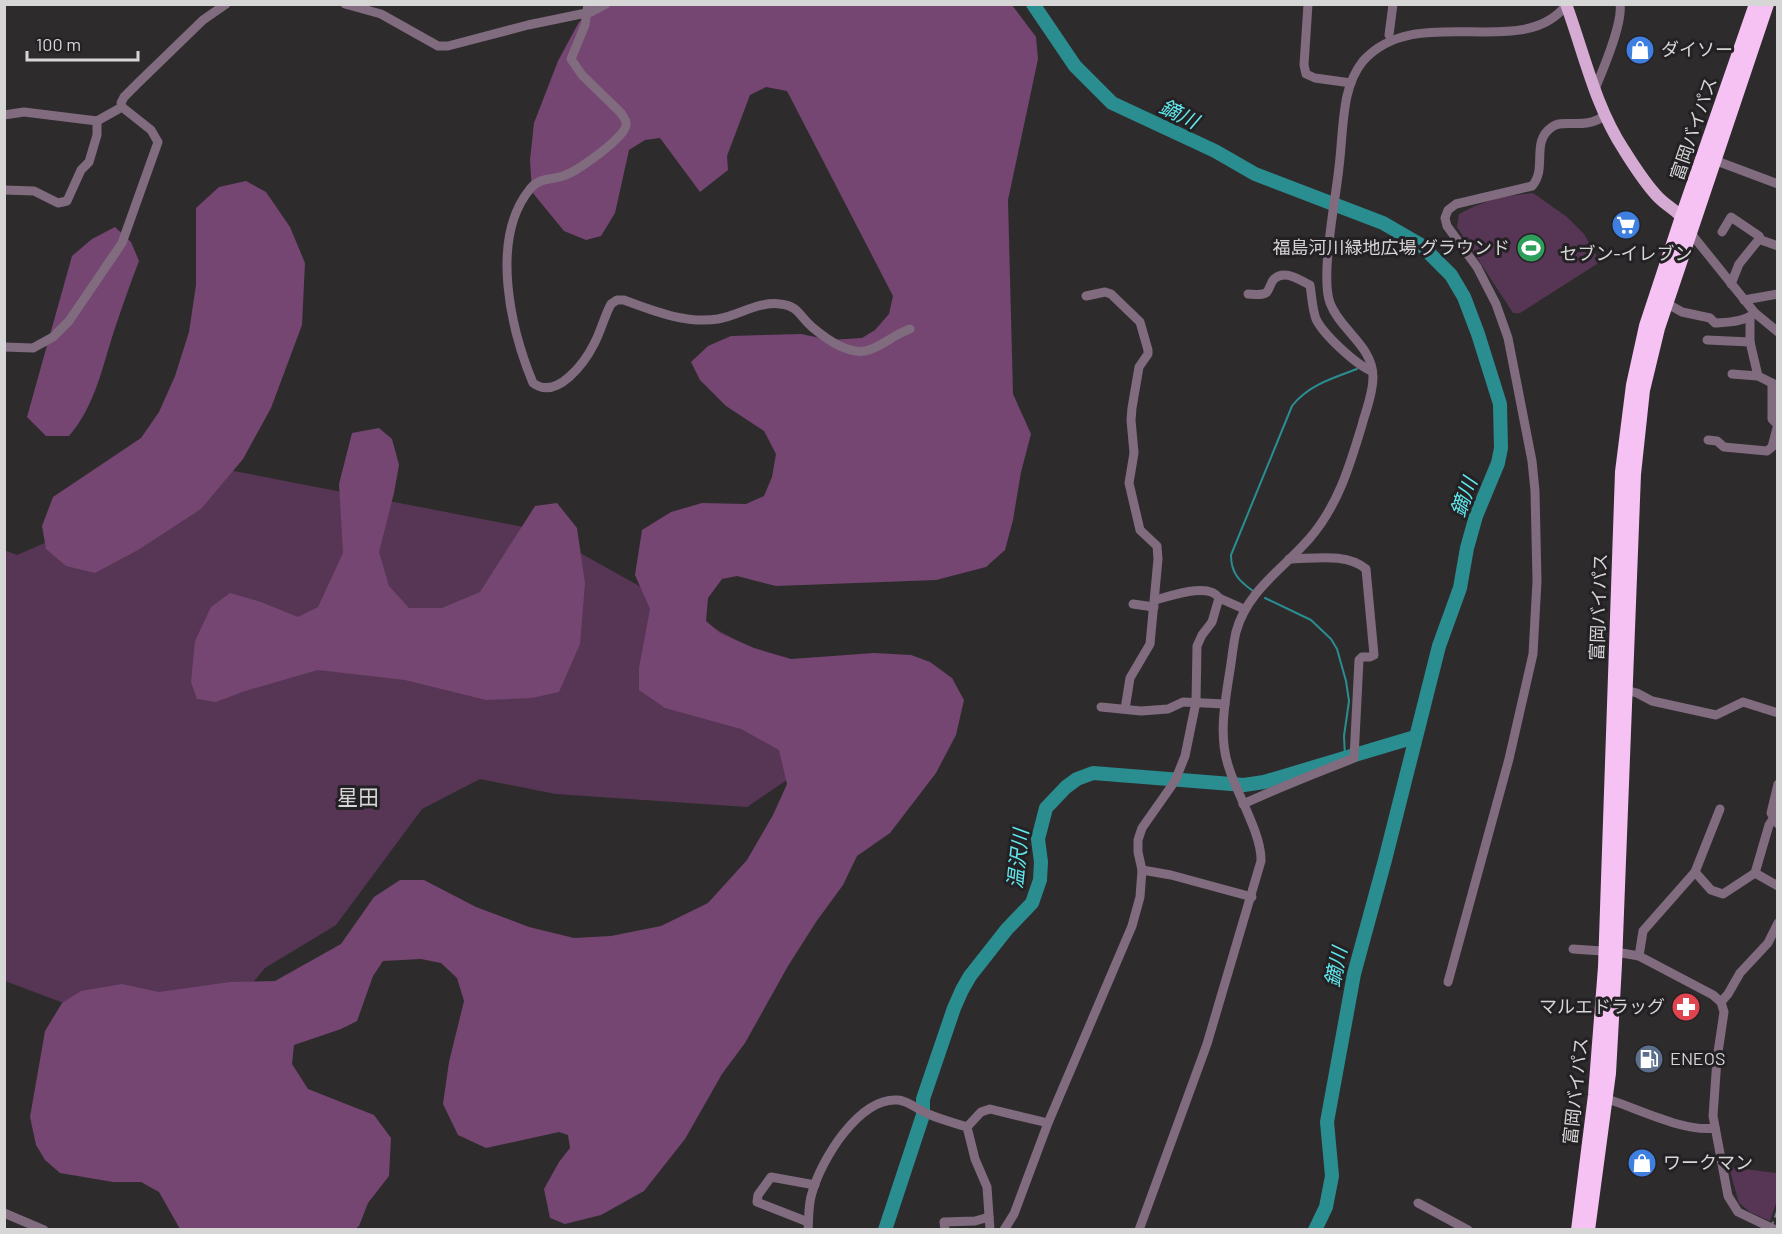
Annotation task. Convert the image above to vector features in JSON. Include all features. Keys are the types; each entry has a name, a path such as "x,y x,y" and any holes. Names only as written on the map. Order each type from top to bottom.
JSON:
{"highway":[{"name":"富岡バイパス","path":"1610,951 1622,472 1636,366 1646,326 1682,217 1756,4"},
{"name":"富岡バイパス","path":"1588,1230 1610,951 1625,690 1634,474 1640,413 1653,347 1666,303 1767,4"},
{"name":"富岡バイパス","path":"1578,1230 1600,1097"}],"main road":[{"path":"1566,5 1605,115 1622,148 1660,199 1674,208 1682,217 1689,231"}],"street":[{"path":"122,107 124,97 137,84 203,20 226,4"},
{"path":"345,4 381,15 438,46 448,46 606,4"},
{"path":"1308,4 1304,64 1306,74 1315,78 1351,83"},
{"path":"1389,35 1393,4"},
{"path":"1595,89 1619,22 1620,4"},
{"path":"1138,1230 1208,1044 1251,897 1261,852 1228,765 1223,727 1236,634 1244,609 1254,595 1310,538 1326,517 1346,476 1371,394 1372,371 1364,348 1337,317 1328,295 1326,281 1347,98 1351,83 1362,61 1372,49 1389,35 1419,24 1435,22 1491,27 1539,25 1560,13 1566,5"},
{"path":"587,9 585,25 571,59 582,75 621,113 626,120 626,126 617,139 576,169 563,176 536,183 530,189 514,221 507,256 507,283 520,349 533,383 544,388 553,387 576,371 594,345 611,304 617,300 624,300 682,319 697,321 717,319 768,303 778,303 795,309 809,325 830,339 844,347 862,351 873,349 910,329"},
{"path":"4,115 24,112 97,121 122,107"},
{"path":"4,347 33,348 53,337 69,321 122,243 158,142 151,130 122,107"},
{"path":"1448,982 1509,759 1533,654 1537,581 1532,461 1508,338 1496,304 1477,267 1447,226 1445,218 1448,210 1456,204 1532,186 1540,170 1539,142 1551,127 1560,123 1582,125 1605,115"},
{"path":"4,190 34,191 58,203 67,201 81,170 89,162 97,135 97,121"},
{"path":"1714,160 1778,184"},
{"path":"1722,232 1731,217 1760,238 1778,246"},
{"path":"1689,231 1744,300 1752,315 1778,332"},
{"path":"1731,284 1739,264 1760,238"},
{"path":"1248,294 1263,294 1273,280 1287,274 1310,285 1313,309 1322,330 1354,362 1372,371"},
{"path":"1086,296 1105,292 1111,294 1140,322 1148,350 1139,368 1132,408 1134,453 1129,483 1140,530 1157,546 1158,559 1150,644 1130,678 1125,709"},
{"path":"1744,300 1778,294"},
{"path":"1666,303 1682,312 1710,318 1715,323 1752,315"},
{"path":"1752,315 1750,342 1758,376"},
{"path":"1707,340 1750,342"},
{"path":"1707,440 1717,441 1725,447 1767,451 1772,447 1777,424 1772,419 1775,385 1758,376 1732,374"},
{"path":"1243,804 1300,778 1354,758 1359,660 1362,657 1374,655 1366,569 1360,564 1342,559 1289,559"},
{"path":"1133,604 1155,603 1197,590 1209,591 1244,609"},
{"path":"1004,1230 1014,1214 1048,1123 1132,926 1140,897 1142,870 1137,852 1142,828 1175,781 1185,756 1196,702 1197,646 1212,622 1219,598"},
{"path":"1625,690 1652,701 1716,715 1743,702 1778,713"},
{"path":"1101,706 1141,711 1168,709 1183,702 1225,704"},
{"path":"1695,872 1711,890 1723,894 1755,873 1769,825 1775,822 1772,807 1778,784"},
{"path":"1639,956 1643,931 1695,872 1720,810"},
{"path":"1142,870 1171,875 1251,897"},
{"path":"1755,873 1778,886"},
{"path":"1721,1002 1740,973 1768,943 1778,923"},
{"path":"1573,950 1610,951 1639,956 1713,995 1721,1002 1725,1012 1717,1059 1713,1109 1731,1203 1743,1216 1776,1230"},
{"path":"1600,1097 1684,1126 1715,1128"},
{"path":"815,1185 771,1177 758,1195 757,1203 808,1226 809,1202 815,1185 844,1132 871,1106 880,1102 899,1100 921,1111 967,1127"},
{"path":"967,1127 981,1112 990,1109 1048,1123"},
{"path":"967,1127 975,1160 987,1187 990,1230"},
{"path":"1418,1203 1468,1230"},
{"path":"4,1213 44,1230"},
{"path":"945,1230 944,1222 975,1221 989,1217"}],"shaded area":[{"path":"607,5 1012,5 1036,37 1038,59 1008,200 1013,394 1031,434 1005,550 986,567 936,580 776,586 737,576 722,579 708,598 706,621 720,633 754,648 791,659 874,653 911,655 930,662 952,678 964,700 956,735 936,773 890,833 857,856 843,885 788,966 745,1043 722,1074 685,1139 644,1191 601,1215 565,1224 550,1218 544,1189 570,1148 568,1135 559,1132 486,1148 458,1135 443,1104 449,1062 464,1001 457,978 441,963 421,959 383,961 373,976 357,1021 294,1045 292,1064 308,1089 374,1115 391,1138 389,1176 368,1203 359,1226 355,1229 180,1229 159,1192 141,1182 113,1182 60,1173 45,1160 36,1145 30,1117 45,1031 62,1003 81,991 122,984 159,992 230,982 275,981 341,944 374,897 400,880 424,880 476,907 529,927 574,938 611,936 661,926 708,903 747,860 773,815 787,784 779,750 741,729 665,708 639,690 639,668 650,609 635,575 642,530 671,512 702,503 746,504 764,496 772,477 776,454 764,431 726,406 700,380 691,362 708,346 731,336 801,334 830,340 862,338 875,330 889,314 893,296 787,91 766,87 750,95 727,156 728,170 700,192 660,138 645,140 629,150 615,213 601,236 586,240 564,231 532,192 530,160 534,123 558,61 579,22"},
{"path":"246,181 266,192 290,227 305,263 302,325 271,408 243,459 201,509 138,550 95,573 66,566 46,549 42,526 53,497 141,438 159,412 175,376 189,332 196,285 196,208 219,187"},
{"name":"福島河川緑地広場 グラウンド","path":"1533,193 1567,217 1584,234 1600,262 1520,313 1513,313 1457,227 1459,214 1494,199"},
{"path":"115,227 131,242 139,261 92,399 69,436 46,436 27,417 72,256 92,239"},
{"path":"379,428 392,439 399,465 379,552 389,586 409,608 442,608 480,592 535,506 557,503 577,528 585,583 580,644 559,692 532,698 486,700 405,680 318,670 245,691 216,702 197,699 191,682 195,641 211,607 230,593 261,602 298,617 318,607 343,553 339,484 352,433"},
{"path":"218,468 539,530 877,719 747,807 556,794 480,779 422,809 336,925 265,968 194,1052 5,981 4,550 17,555"},
{"path":"1729,1167 1776,1173 1777,1169 1777,1200 1770,1221 1750,1212 1739,1203"}],"waterway":[{"name":"鏑川","path":"1033,4 1075,66 1112,103 1215,151 1255,174 1383,223 1421,245 1451,275 1464,297 1500,404 1501,448 1498,463 1476,516 1467,548 1460,588 1439,646 1354,974 1327,1122 1332,1176 1326,1207 1315,1230"},
{"path":"1253,591 1237,576 1232,567 1231,555 1292,406 1313,387 1357,369"},
{"path":"1265,598 1311,620 1331,639 1337,649 1349,701 1344,736 1345,757"},
{"name":"温沢川","path":"885,1230 923,1115 923,1099 954,1008 970,976 1007,929 1032,903 1040,880 1041,862 1038,839 1046,808 1066,787 1077,779 1093,773 1244,785 1264,782 1415,737"}],"railway":[{"path":"1770,1230 1778,1209"}],"place":[{"name":"ダイソー","path":"1640,50"},
{"name":"セブン-イレブン","path":"1626,225"},
{"name":"福島河川緑地広場 グラウンド","path":"1531,248"},
{"name":"マルエドラッグ","path":"1686,1007"},
{"name":"ENEOS","path":"1649,1059"},
{"name":"ワークマン","path":"1642,1163"}],"district":[{"name":"星田","path":"358,798"}]}
